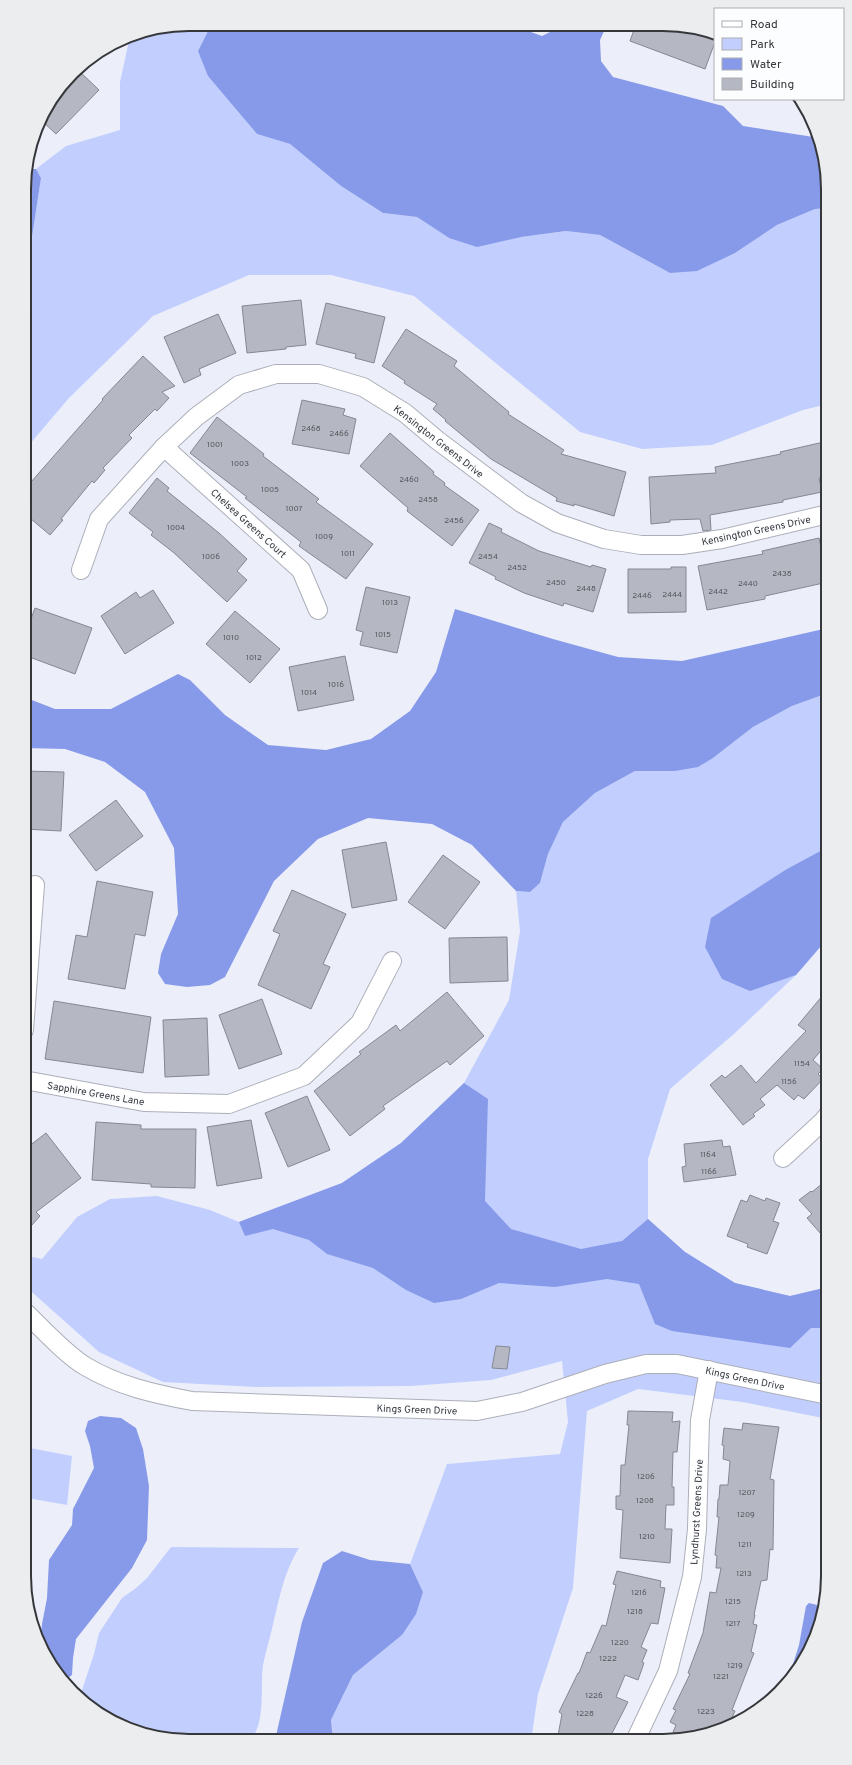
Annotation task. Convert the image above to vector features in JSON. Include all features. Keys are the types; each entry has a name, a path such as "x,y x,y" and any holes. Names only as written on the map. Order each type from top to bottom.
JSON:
{"street":[{"name":"Kensington Greens Drive","path":"80,570 99,519 164,447 196,417 239,385 276,374 319,374 363,387 405,412 437,440 521,503 557,523 604,539 641,545 682,545 722,539 821,516"},
{"name":"Chelsea Greens Court","path":"164,447 301,570 318,610"},
{"path":"31,938 35,885"},
{"name":"Sapphire Greens Lane","path":"31,1081 144,1102 229,1104 304,1076 360,1023 392,960"},
{"path":"782,1158 821,1124"},
{"name":"Kings Green Drive","path":"31,1318 53,1339 84,1365 113,1381 154,1394 192,1401 477,1411 522,1402 605,1374 646,1364 677,1364 821,1394"},
{"name":"Lyndhurst Greens Drive","path":"638,1734 668,1671 692,1577 697,1529 700,1420 709,1370"}],"green space":[{"path":"208,31 198,51 257,134 290,144 341,186 383,213 417,217 449,238 521,237 566,231 600,235 670,273 735,253 777,225 815,209 821,209 821,406 803,410 712,445 642,449 580,432 414,296 331,275 249,275 153,316 69,398 31,443 31,244 41,178 36,169 66,146 120,130 120,82 128,43 148,36 168,32"},
{"path":"821,696 821,946 796,975 735,1033 670,1089 648,1159 648,1219 685,1252 735,1283 790,1296 821,1289 821,1418 742,1402 638,1389 587,1411 573,1588 538,1694 532,1734 332,1734 331,1720 353,1675 402,1635 423,1592 410,1564 447,1464 560,1454 568,1422 562,1361 491,1380 411,1386 257,1387 163,1382 99,1352 31,1291 31,1257 42,1259 77,1217 110,1199 157,1196 210,1210 239,1222 342,1183 401,1143 464,1083 509,1000 520,931 516,891 530,892 540,883 548,854 563,822 595,793 635,771 675,771 713,758 753,727 792,706"},
{"path":"31,1448 72,1456 67,1505 31,1499"},
{"path":"171,1547 299,1548 286,1574 263,1665 261,1714 255,1734 179,1734 148,1729 110,1713 81,1692 94,1654 99,1633 122,1598 147,1578"}],"water":[{"path":"208,31 528,31 542,36 552,31 604,31 600,40 601,61 613,77 723,106 743,126 812,137 820,168 821,209 815,209 777,225 735,253 697,271 670,273 600,235 566,231 521,237 477,247 449,238 417,217 383,213 341,186 290,144 257,134 208,76 198,51"},
{"path":"32,169 36,169 41,178 31,244"},
{"path":"455,609 618,657 682,661 821,630 821,696 792,706 753,727 713,758 698,767 675,771 635,771 595,793 563,822 548,854 540,883 530,892 516,891 472,845 432,824 368,818 318,839 274,881 225,977 210,985 187,987 165,984 158,973 161,954 178,914 174,848 145,792 105,762 65,749 31,748 31,700 55,709 111,709 178,674 190,680 225,715 268,745 326,750 371,739 410,711 436,672"},
{"path":"821,851 821,946 796,975 750,991 722,979 705,947 711,918 787,869"},
{"path":"464,1083 488,1099 485,1201 511,1229 581,1249 622,1241 648,1219 685,1252 735,1283 790,1296 821,1289 821,1328 811,1328 790,1348 672,1331 655,1324 639,1284 607,1279 555,1287 499,1283 461,1299 434,1303 406,1290 373,1268 327,1254 309,1240 273,1229 245,1236 239,1222 342,1183 401,1143"},
{"path":"100,1416 121,1418 136,1428 143,1449 149,1486 147,1540 132,1568 76,1639 72,1675 68,1678 52,1655 41,1632 47,1598 49,1560 72,1525 73,1509 94,1468 90,1446 85,1431 88,1421"},
{"path":"342,1551 370,1560 410,1564 423,1592 416,1614 402,1635 353,1675 331,1720 332,1734 276,1734 302,1622 323,1563"},
{"path":"809,1603 817,1605 816,1617 805,1646 792,1666 799,1645 806,1606"}],"building":[{"path":"634,31 673,31 714,39 714,45 705,69 630,41"},
{"path":"81,73 99,90 56,134 45,124 47,119 70,85"},
{"path":"301,300 306,345 286,347 286,349 247,353 242,306"},
{"path":"326,303 385,317 374,363 355,358 356,354 316,344"},
{"path":"218,314 236,353 199,369 201,375 184,383 164,337"},
{"path":"406,329 457,361 454,366 509,412 508,414 564,450 561,454 626,472 614,516 574,504 574,506 556,501 557,498 491,459 445,421 446,420 433,409 437,404 404,383 405,381 382,366"},
{"path":"143,356 175,386 162,392 169,398 157,411 155,409 129,435 132,438 103,468 105,470 94,483 92,481 50,535 31,519 31,482 103,400 102,399"},
{"path":"302,400 345,409 343,415 356,419 349,454 292,444"},
{"path":"217,417 264,454 263,456 319,499 316,502 373,544 346,579 299,546 301,542 245,498 247,497 190,453"},
{"path":"390,433 434,472 433,474 445,483 444,485 479,510 452,546 407,511 408,508 360,466"},
{"path":"821,443 821,478 819,478 821,492 783,500 783,502 710,515 711,530 703,531 700,519 670,520 670,522 651,524 649,477 716,473 715,467 781,454 780,452"},
{"path":"157,478 169,488 167,491 219,533 247,559 237,571 247,580 227,602 173,552 151,535 153,532 129,513"},
{"path":"489,523 502,529 501,532 539,551 591,567 592,565 606,569 593,612 564,603 563,606 524,593 495,579 496,577 469,563"},
{"path":"819,538 821,548 821,584 765,596 765,599 707,610 698,566 763,554 762,551"},
{"path":"671,567 686,567 686,612 628,613 628,569 671,569"},
{"path":"366,587 410,597 397,653 360,645 363,632 356,630"},
{"path":"153,590 174,623 125,654 101,616 136,592 140,598"},
{"path":"35,608 92,628 75,674 31,658 31,619"},
{"path":"235,611 280,649 250,683 206,644"},
{"path":"345,656 354,700 298,711 289,667"},
{"path":"31,771 64,772 61,831 31,829"},
{"path":"116,800 143,836 96,871 69,835"},
{"path":"386,842 397,900 352,908 342,850"},
{"path":"443,855 480,882 445,929 408,902"},
{"path":"97,881 153,892 145,936 135,934 125,989 68,979 76,935 87,937"},
{"path":"292,890 346,914 323,964 330,967 311,1009 258,985 280,934 273,931"},
{"path":"507,937 508,981 450,983 449,938"},
{"path":"447,992 484,1036 450,1065 447,1061 383,1106 385,1109 350,1136 314,1091 361,1054 359,1052 396,1025 400,1031"},
{"path":"821,997 821,1050 813,1060 821,1067 821,1071 818,1074 821,1077 821,1081 804,1099 798,1095 794,1100 777,1085 760,1099 765,1105 753,1114 755,1116 743,1125 710,1085 722,1075 725,1078 741,1065 756,1083 806,1031 798,1025"},
{"path":"262,999 282,1054 239,1069 219,1015"},
{"path":"54,1001 151,1017 143,1073 45,1059"},
{"path":"207,1018 209,1075 165,1077 163,1020"},
{"path":"307,1096 330,1150 288,1167 265,1113"},
{"path":"251,1120 262,1178 217,1186 207,1127"},
{"path":"96,1122 141,1125 141,1129 196,1129 195,1188 151,1187 151,1184 92,1180"},
{"path":"46,1133 81,1178 36,1212 40,1216 31,1226 31,1145"},
{"path":"722,1140 723,1147 730,1146 736,1175 684,1182 682,1167 686,1166 684,1144"},
{"path":"821,1185 821,1234 807,1218 812,1214 799,1200 811,1191 812,1192"},
{"path":"750,1195 765,1201 766,1198 780,1203 773,1221 779,1223 767,1254 747,1247 748,1244 727,1236 741,1200 747,1202"},
{"path":"496,1346 510,1347 507,1369 492,1368"},
{"path":"628,1411 673,1412 672,1422 680,1421 677,1452 673,1452 672,1487 674,1487 674,1505 666,1505 665,1529 672,1529 670,1563 620,1558 623,1510 616,1509 616,1496 620,1496 621,1465 625,1465 629,1425 627,1425"},
{"path":"743,1423 779,1427 770,1479 774,1480 773,1550 770,1549 767,1580 761,1581 754,1615 753,1624 757,1625 751,1652 754,1653 732,1710 735,1711 732,1719 704,1729 677,1734 673,1732 676,1725 670,1722 676,1710 673,1709 690,1674 688,1673 703,1633 710,1592 716,1593 721,1568 716,1568 717,1556 715,1555 719,1517 717,1517 718,1499 720,1485 728,1485 730,1461 723,1459 724,1446 722,1445 724,1428 742,1430"},
{"path":"617,1571 661,1581 660,1587 665,1588 658,1624 651,1623 641,1647 647,1650 642,1662 644,1663 638,1680 625,1675 616,1697 628,1702 612,1734 558,1734 562,1714 559,1712 579,1673 587,1652 590,1653 602,1625 606,1626 616,1585 613,1584"}]}
